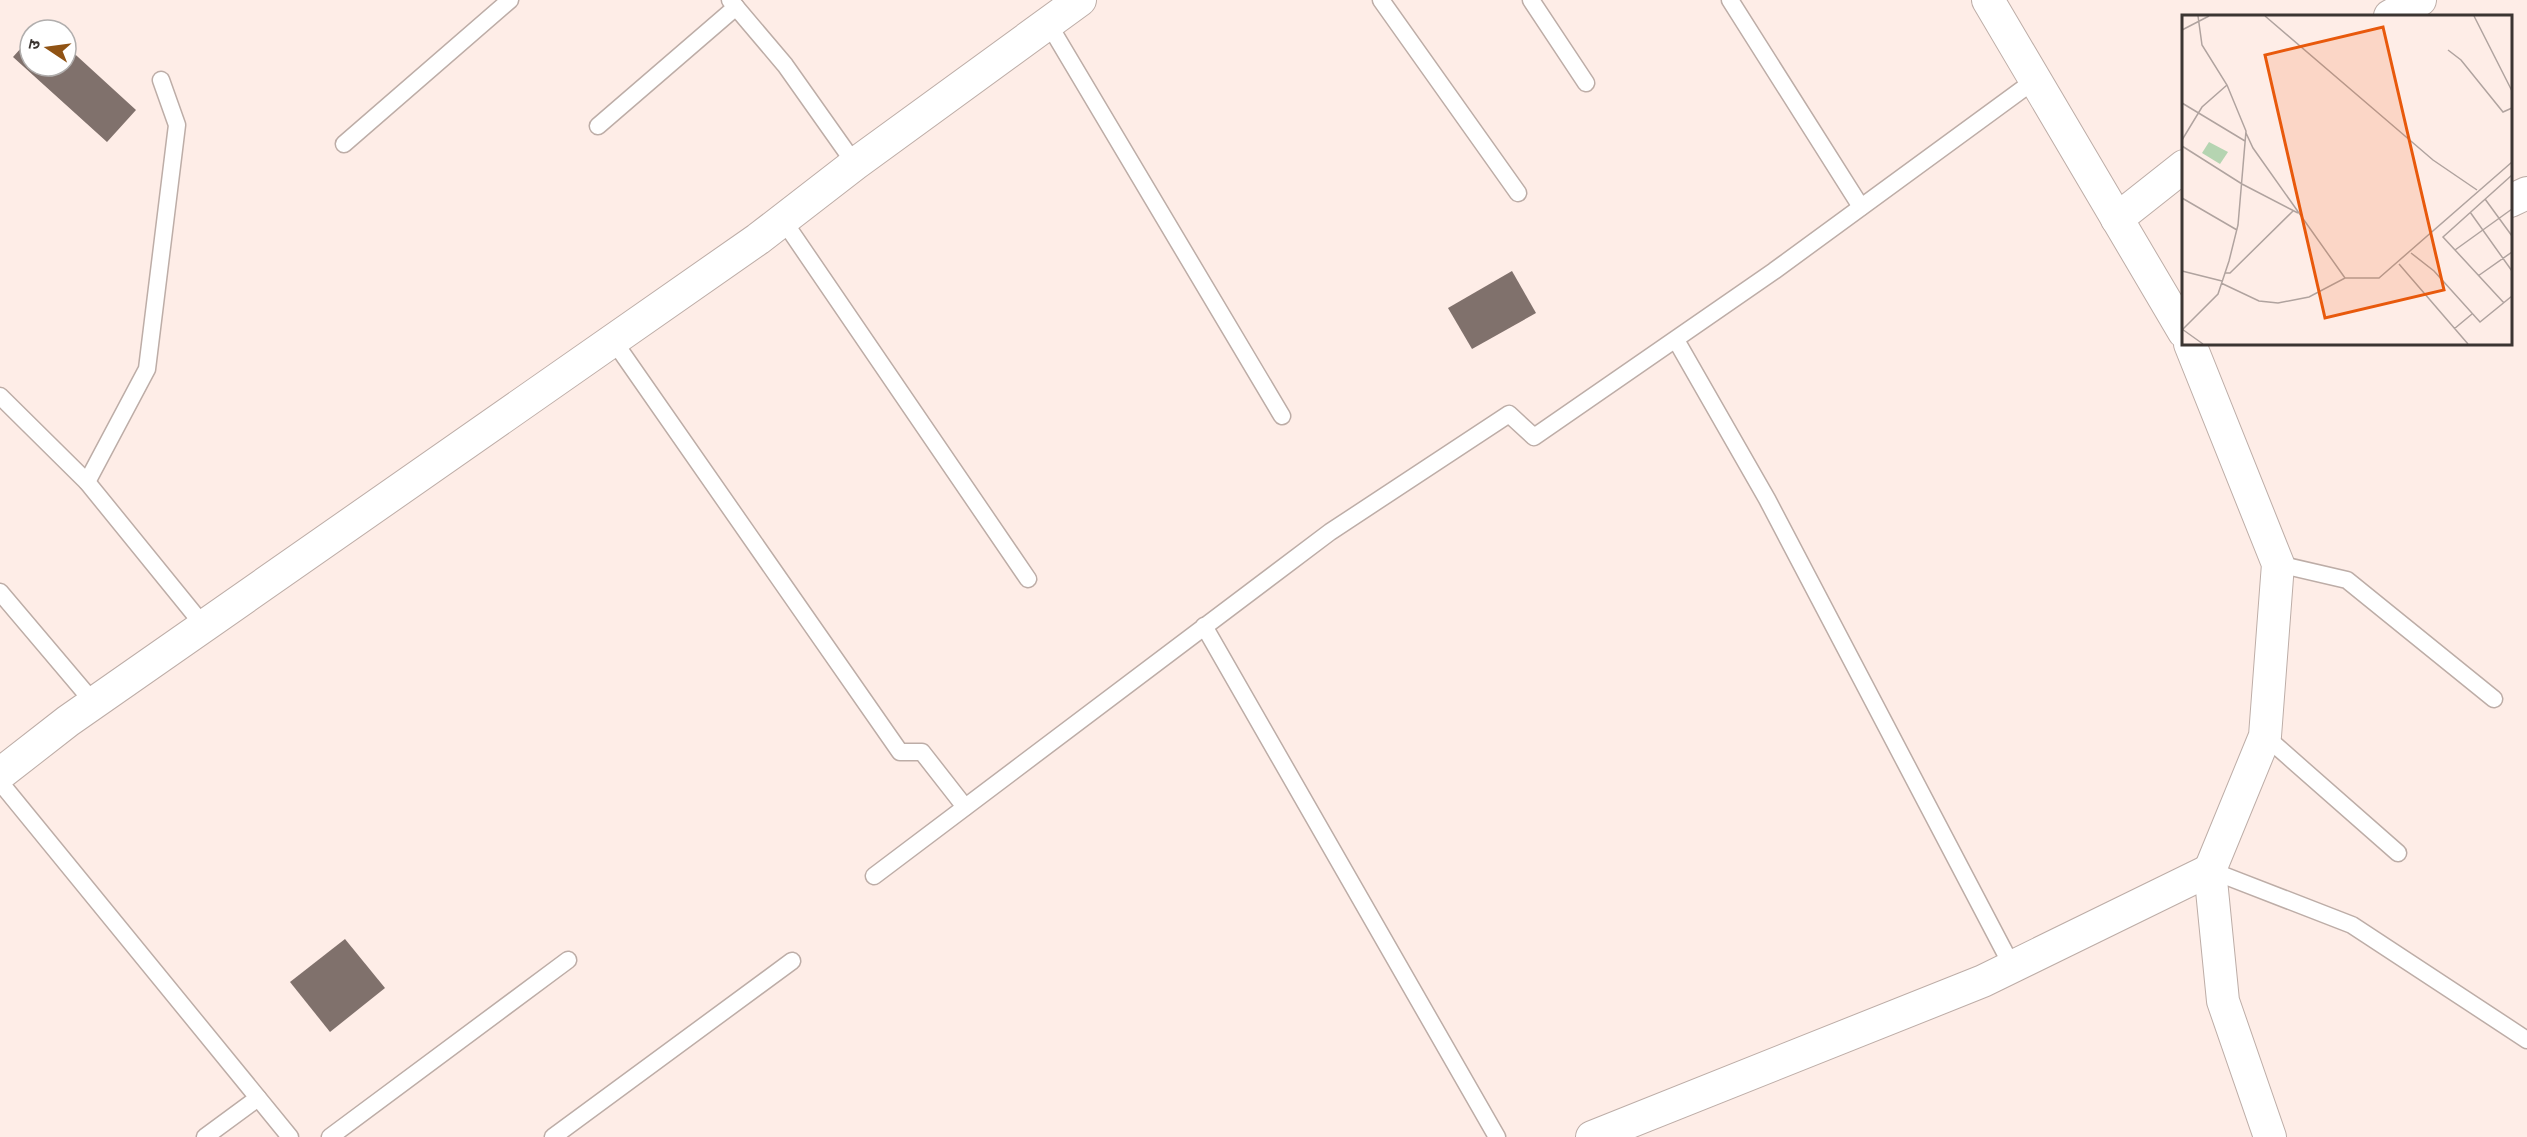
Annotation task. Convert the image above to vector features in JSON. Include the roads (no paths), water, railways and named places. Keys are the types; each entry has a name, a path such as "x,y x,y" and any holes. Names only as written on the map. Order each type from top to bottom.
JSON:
{"street":[{"path":"0,774 94,703 783,220 855,164 1080,0"},
{"path":"1988,0 2117,219 2182,322"},
{"path":"2392,15 2420,0"},
{"path":"2117,219 2182,168"},
{"path":"2512,200 2527,193"},
{"path":"2196,345 2278,564 2265,736 2210,870 2223,1001 2270,1137"},
{"path":"1592,1137 1983,981 2210,870"}],"lane":[{"path":"344,144 510,0"},
{"path":"1381,0 1518,194"},
{"path":"1530,0 1586,83"},
{"path":"1730,0 1861,207"},
{"path":"598,126 733,3 785,65 855,164"},
{"path":"1048,23 1282,416"},
{"path":"87,482 147,369 177,124 161,80"},
{"path":"874,876 1330,532 1509,414 1534,437 1676,340 2035,80"},
{"path":"783,220 1028,579"},
{"path":"613,340 900,752 922,752 965,807"},
{"path":"1676,340 1767,499 2012,966"},
{"path":"0,396 87,482 204,626"},
{"path":"2278,564 2348,580 2494,699"},
{"path":"0,592 94,703"},
{"path":"1204,626 1497,1137"},
{"path":"2265,736 2398,853"},
{"path":"0,782 290,1137"},
{"path":"2210,870 2352,925 2527,1040"},
{"path":"330,1137 568,960"},
{"path":"553,1137 792,961"},
{"path":"206,1137 258,1098"}]}
